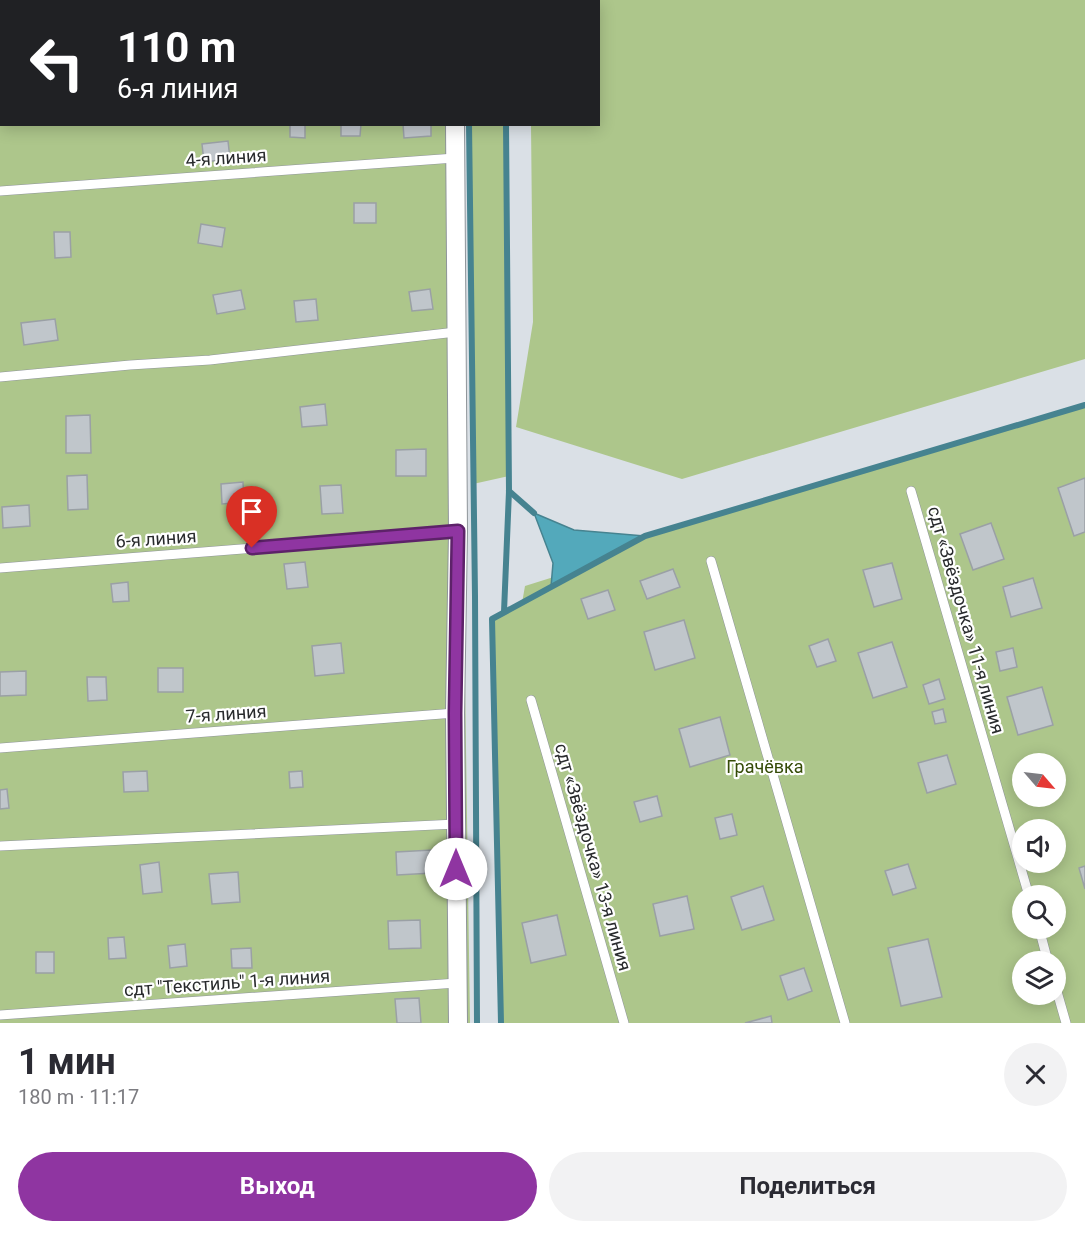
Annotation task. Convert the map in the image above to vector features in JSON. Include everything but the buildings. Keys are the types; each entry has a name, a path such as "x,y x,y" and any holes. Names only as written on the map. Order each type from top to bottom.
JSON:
{"street":[{"path":"455,126 458,531 455,713 458,1023"}],"lane":[{"name":"4-я линия","path":"0,191 455,158"},
{"path":"0,377 130,364 210,360 456,332"},
{"name":"сдт «Звёздочка» 11-я линия","path":"911,491 1026,885"},
{"name":"6-я линия","path":"0,567 458,531"},
{"path":"711,561 845,1023"},
{"name":"сдт «Звёздочка» 13-я линия","path":"531,700 624,1023"},
{"name":"7-я линия","path":"0,748 455,713"},
{"path":"0,846 456,824"},
{"name":"сдт \"Текстиль\" 1-я линия","path":"0,1016 457,983"},
{"path":"1061,1005 1066,1023"}],"green space":[{"path":"600,0 1085,0 1085,359 682,479 516,427 533,322 531,126 600,126"},
{"path":"0,126 457,126 470,1023 0,1023"},
{"path":"469,126 506,126 509,476 473,484"},
{"name":"Грачёвка","path":"1085,405 1085,1023 501,1023 492,619 522,603 525,586 595,564 645,536"}],"water":[{"path":"534,513 574,530 645,536 551,587 553,563"}],"waterway":[{"path":"469,126 477,1023"},
{"path":"504,612 509,491 506,126"},
{"path":"501,1023 492,619 645,536 1085,405"},
{"path":"509,491 534,513"}],"route":[{"path":"252,548 458,531 455,713 456,869"}]}
